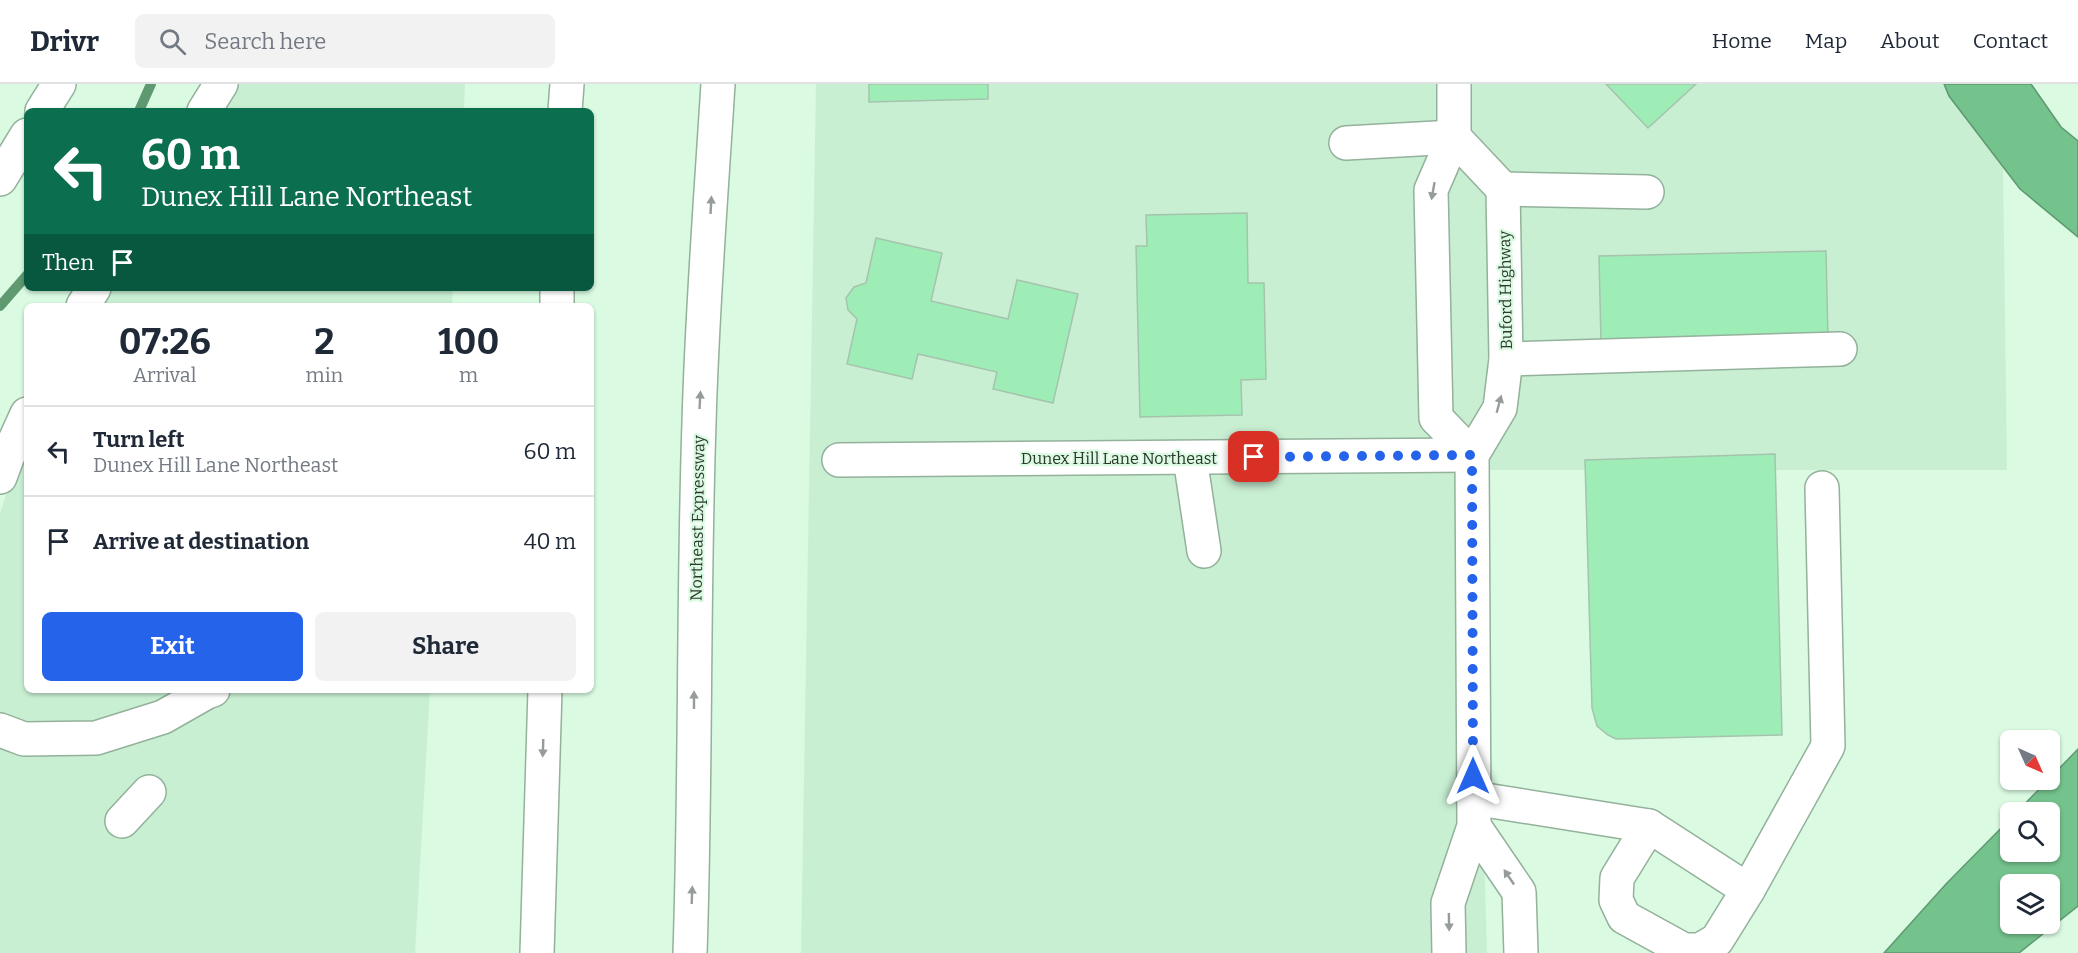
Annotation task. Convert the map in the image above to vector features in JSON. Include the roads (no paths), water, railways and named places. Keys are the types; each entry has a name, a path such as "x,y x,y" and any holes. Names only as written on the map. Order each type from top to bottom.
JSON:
{"main road":[{"path":"44,108 59,84"},
{"path":"206,108 220,84"},
{"path":"565,108 567,84"},
{"name":"Northeast Expressway","path":"690,953 699,421 718,84"},
{"path":"1449,953 1448,903 1474,812 1472,455 1436,418 1431,190 1454,136 1454,84"},
{"path":"1346,143 1454,136"},
{"path":"1454,136 1503,189 1647,192"},
{"path":"0,179 24,140"},
{"name":"Buford Highway","path":"1472,455 1500,408 1506,359 1503,189"},
{"path":"1506,359 1840,349"},
{"path":"0,477 24,421"},
{"name":"Dunex Hill Lane Northeast","path":"839,460 1472,455"},
{"path":"1190,458 1203,551"},
{"path":"1649,826 1617,878 1616,900 1624,917 1684,950 1700,950 1717,940 1748,890 1828,746 1822,488"},
{"path":"0,730 24,739 96,738 163,717 205,693"},
{"path":"537,953 545,693"},
{"path":"122,821 149,792"},
{"path":"1474,812 1649,826 1748,890"},
{"path":"1474,812 1519,892 1521,953"}],"waterway":[{"path":"140,108 151,84"},
{"path":"0,306 24,278"}]}
